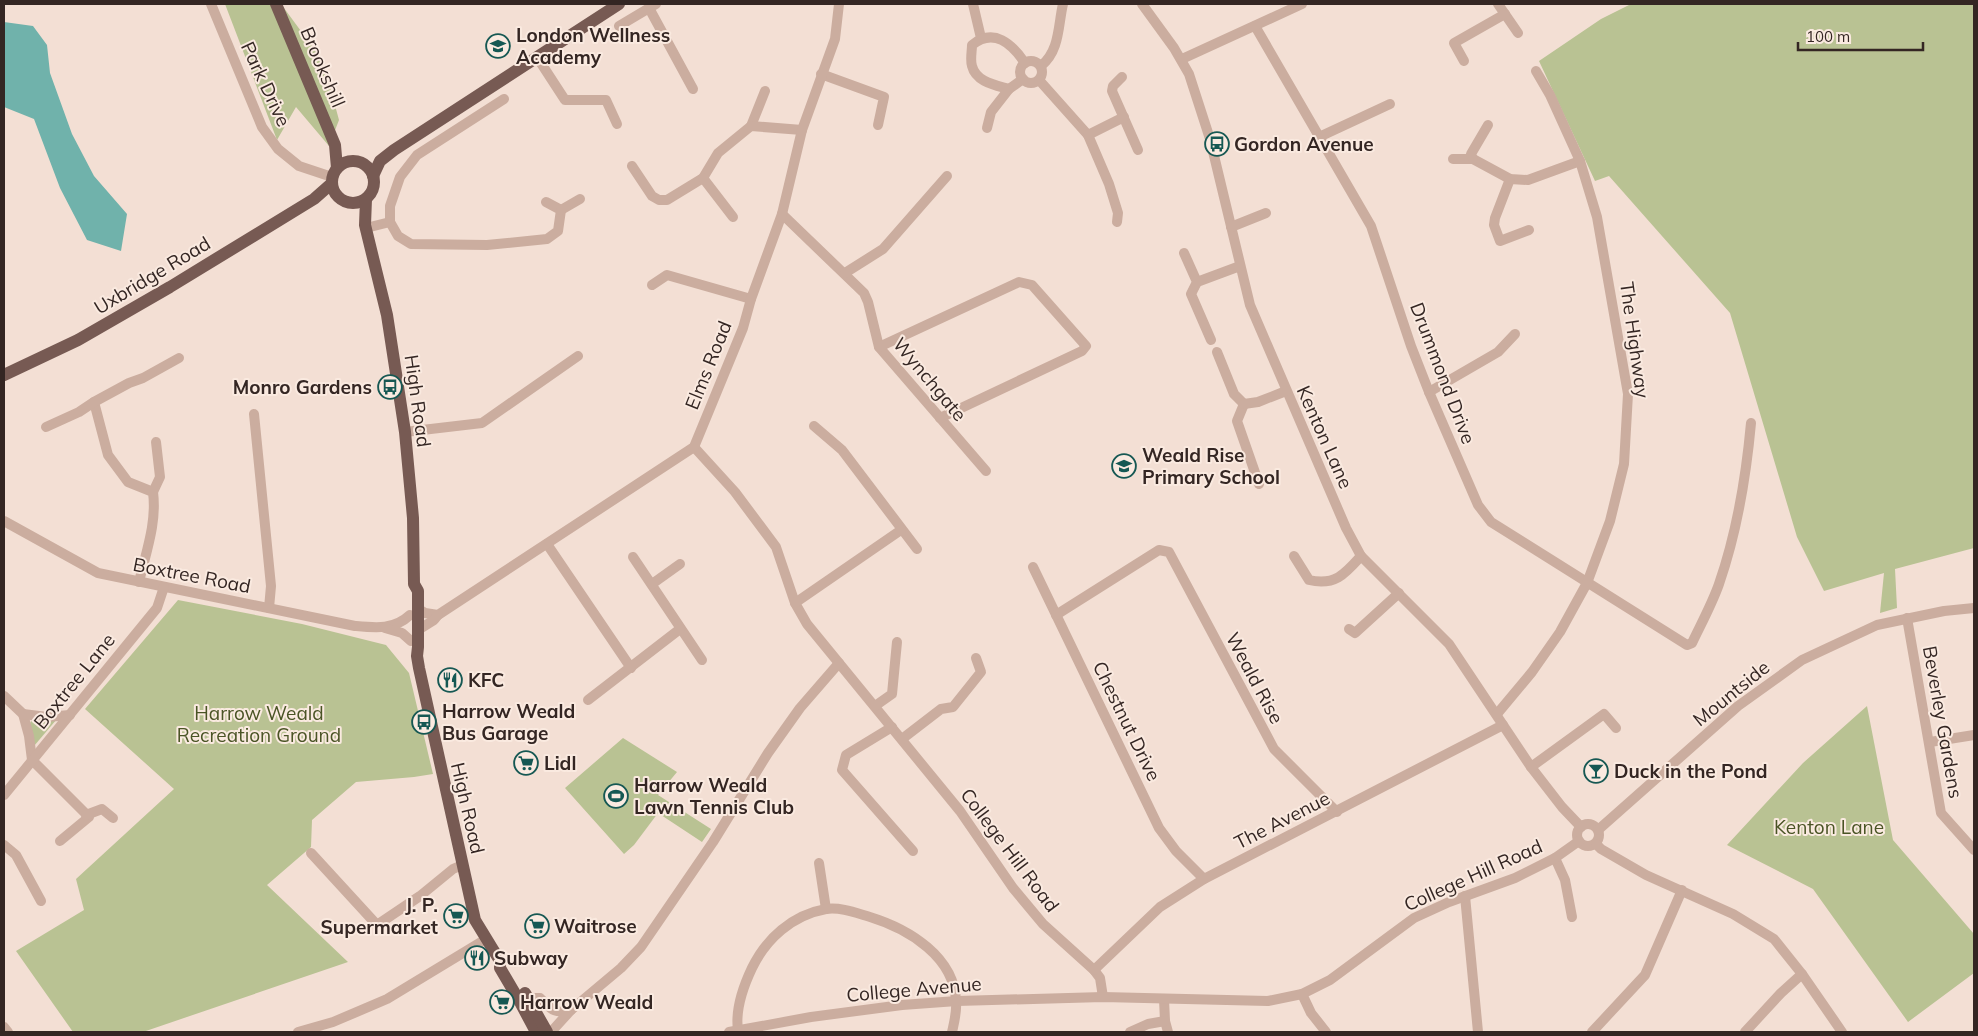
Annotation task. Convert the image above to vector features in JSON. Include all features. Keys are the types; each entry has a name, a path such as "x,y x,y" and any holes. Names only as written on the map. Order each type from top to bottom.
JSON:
{"main road":[{"name":"Brookshill","path":"276,4 335,145 341,154 350,161"},
{"path":"364,164 371,170 374,186 366,198 350,203 337,197 334,176 350,161 364,164 380,161 409,140 619,4"},
{"name":"Brookshill","path":"334,176 335,145"},
{"path":"373,176 380,161"},
{"name":"Uxbridge Road","path":"4,375 78,340 170,287 314,199 334,176"},
{"name":"Uxbridge Road","path":"314,199 337,197"},
{"name":"High Road","path":"366,198 366,227 387,316 405,432 413,518 414,584 410,591 414,611 412,648 417,656 475,920 500,962 506,964 524,1000 536,1032"},
{"name":"High Road","path":"350,203 366,227"},
{"name":"High Road","path":"524,1000 549,1032"}],"street":[{"name":"Park Drive","path":"212,4 262,127 278,149 299,166 334,176"},
{"name":"Elms Road","path":"694,447 743,328 751,299 782,214 802,130 835,39 839,4"},
{"path":"974,4 981,38"},
{"path":"1041,66 1058,39 1063,4"},
{"name":"Kenton Lane","path":"1142,4 1182,59 1189,74 1203,116 1250,305 1346,528 1361,556 1450,644 1531,767 1562,807 1581,827"},
{"path":"1182,59 1302,4"},
{"path":"1498,4 1518,33"},
{"path":"619,26 653,6 693,89"},
{"path":"1464,61 1454,43 1505,14"},
{"name":"Drummond Drive","path":"1255,26 1371,226 1411,346 1429,392 1478,505 1491,522 1687,645 1692,643 1719,584 1740,508 1751,423"},
{"path":"1009,89 991,84 977,76 971,65 972,45 981,38 993,37 1009,43 1025,63"},
{"path":"537,57 565,100 606,100 617,124"},
{"path":"1035,61 1041,66 1042,73 1039,80 1032,83 1023,79 1021,69 1025,63 1035,61"},
{"name":"The Highway","path":"1496,714 1532,672 1560,632 1587,583 1610,521 1624,464 1628,394 1598,217 1580,161 1550,95 1536,71"},
{"path":"821,74 884,97 878,125"},
{"path":"1122,77 1113,86 1112,91 1138,150"},
{"path":"987,128 991,112 1009,89 1023,79"},
{"path":"1039,80 1088,134 1109,184 1118,213 1117,222"},
{"path":"487,89 500,102 417,155 400,177 390,206 390,222 398,236 410,244 487,246 547,239 558,231 561,210"},
{"path":"632,166 652,196 659,200 670,198 703,178 718,153 751,126 765,91"},
{"path":"1320,137 1390,104"},
{"path":"1088,134 1124,117"},
{"path":"1473,159 1471,154 1488,125"},
{"path":"751,126 802,130"},
{"path":"1453,159 1473,159 1510,180 1528,180 1580,161"},
{"path":"844,273 883,249 947,176"},
{"path":"703,178 733,217"},
{"path":"1510,180 1494,224 1500,242 1529,230"},
{"path":"561,210 580,199"},
{"path":"546,202 561,210"},
{"path":"1231,227 1266,213"},
{"name":"Wynchgate","path":"782,214 864,293 879,347 986,471"},
{"path":"366,227 390,222"},
{"path":"1184,253 1197,282"},
{"path":"1211,340 1191,294 1197,282 1240,266"},
{"path":"652,285 667,275 751,299"},
{"path":"879,347 1019,282 1032,285 1086,346 1082,352 940,418"},
{"path":"1429,392 1498,352 1515,334"},
{"path":"1217,352 1234,394 1244,404"},
{"path":"405,432 482,423 578,356"},
{"path":"46,427 79,412 129,383 143,378 179,358"},
{"path":"1244,404 1258,402 1286,391"},
{"path":"94,402 108,455 128,482 153,492"},
{"path":"1244,404 1237,421 1259,484"},
{"path":"254,414 271,586 269,608"},
{"path":"814,426 842,450 917,549"},
{"path":"139,582 155,509 153,492 160,477 156,442"},
{"path":"414,635 434,620 438,614 694,447"},
{"name":"College Hill Road","path":"694,447 736,492 776,547 796,604 807,624 960,811 1013,888 1031,910 1043,924 1094,970 1100,978 1103,997 1268,1001 1302,994 1330,980 1414,918 1465,896 1515,878 1555,858 1579,841"},
{"name":"Boxtree Road","path":"4,520 98,573 355,626 386,628 414,635"},
{"path":"796,604 901,530"},
{"path":"547,544 631,668"},
{"name":"Weald Rise","path":"1056,616 1160,550 1169,552 1274,749 1338,812"},
{"path":"1294,556 1309,580 1323,583 1338,578 1361,556"},
{"path":"633,557 702,660"},
{"path":"652,584 680,564"},
{"name":"Chestnut Drive","path":"1033,567 1159,828 1176,851 1204,879"},
{"name":"Boxtree Lane","path":"4,794 157,608 164,587"},
{"path":"1349,629 1355,633 1399,593"},
{"name":"Mountside","path":"1598,830 1738,706 1802,660 1878,625 1944,611 1974,608"},
{"path":"386,628 402,623 414,611 438,614"},
{"name":"Beverley Gardens","path":"1907,618 1941,812 1974,850"},
{"path":"588,700 680,629"},
{"path":"875,706 892,694 897,642"},
{"path":"902,739 941,709 952,708 981,672 976,658"},
{"path":"549,1032 621,968 641,947 714,842 784,730 800,708 839,663"},
{"path":"4,696 23,714 29,736 32,760 89,817 60,841"},
{"path":"23,714 47,717 70,715"},
{"path":"1531,767 1604,714 1616,728"},
{"name":"The Avenue","path":"1094,970 1160,907 1204,879 1338,812 1503,724"},
{"path":"892,727 846,756 842,770 913,851"},
{"path":"1930,742 1974,735"},
{"path":"86,814 102,809 113,818"},
{"path":"1590,824 1598,830 1599,837 1596,844 1587,846 1579,841 1578,832 1581,827 1590,824"},
{"path":"1596,844 1601,849 1646,875 1733,914 1774,939 1802,974 1842,1032"},
{"path":"4,845 16,855 42,901"},
{"path":"311,853 377,924 420,896 453,869 462,865"},
{"path":"1555,858 1566,880 1572,917"},
{"path":"820,863 826,909"},
{"path":"1592,1032 1645,975 1682,890"},
{"path":"1465,896 1478,1032"},
{"path":"733,1032 745,982 758,955 776,933 798,919 826,909 843,910 872,918 912,935 935,953 951,980 956,1001 952,1032"},
{"path":"298,1032 333,1022 387,999 486,938"},
{"path":"1745,1032 1781,993 1802,974"},
{"path":"1302,994 1311,1013 1326,1032"},
{"name":"College Avenue","path":"733,1032 820,1016 902,1005 956,1001 1103,997"},
{"path":"524,1000 540,998 553,1011 560,1013 572,1010"},
{"path":"1164,999 1165,1021 1168,1032"},
{"path":"1130,1032 1148,1024 1165,1021"},
{"path":"4,1026 8,1032"}],"green space":[{"path":"225,4 281,4 323,61 339,120 329,146 296,107 277,140"},
{"path":"1631,4 1974,4 1974,548 1895,569 1897,608 1880,613 1884,573 1824,591 1797,537 1730,313 1609,176 1595,181 1539,61 1601,19"},
{"name":"Harrow Weald Recreation Ground","path":"178,600 302,624 386,645 409,673 433,774 356,782 312,820 311,847 267,885 348,962 143,1032 73,1032 16,951 84,910 76,879 174,789 85,709"},
{"name":"Kenton Lane","path":"1867,706 1893,840 1974,934 1974,973 1908,1022 1813,889 1727,845 1803,763"},
{"path":"34,718 57,719 34,746 30,723"},
{"name":"Harrow Weald Lawn Tennis Club","path":"623,738 677,772 658,795 711,829 702,842 658,813 634,845 624,854 565,788"}],"water":[{"path":"4,22 33,26 47,45 50,73 72,134 94,176 127,214 121,251 87,240 60,188 34,119 4,107"}],"place":[{"name":"London Wellness Academy","path":"498,46"},
{"name":"Gordon Avenue","path":"1217,144"},
{"name":"Monro Gardens","path":"390,387"},
{"name":"Weald Rise Primary School","path":"1124,466"},
{"name":"KFC","path":"450,680"},
{"name":"Harrow Weald Bus Garage","path":"424,722"},
{"name":"Lidl","path":"526,763"},
{"name":"Duck in the Pond","path":"1596,771"},
{"name":"Harrow Weald Lawn Tennis Club","path":"616,796"},
{"name":"J. P. Supermarket","path":"456,916"},
{"name":"Waitrose","path":"537,926"},
{"name":"Subway","path":"477,958"},
{"name":"Harrow Weald","path":"502,1002"}]}
